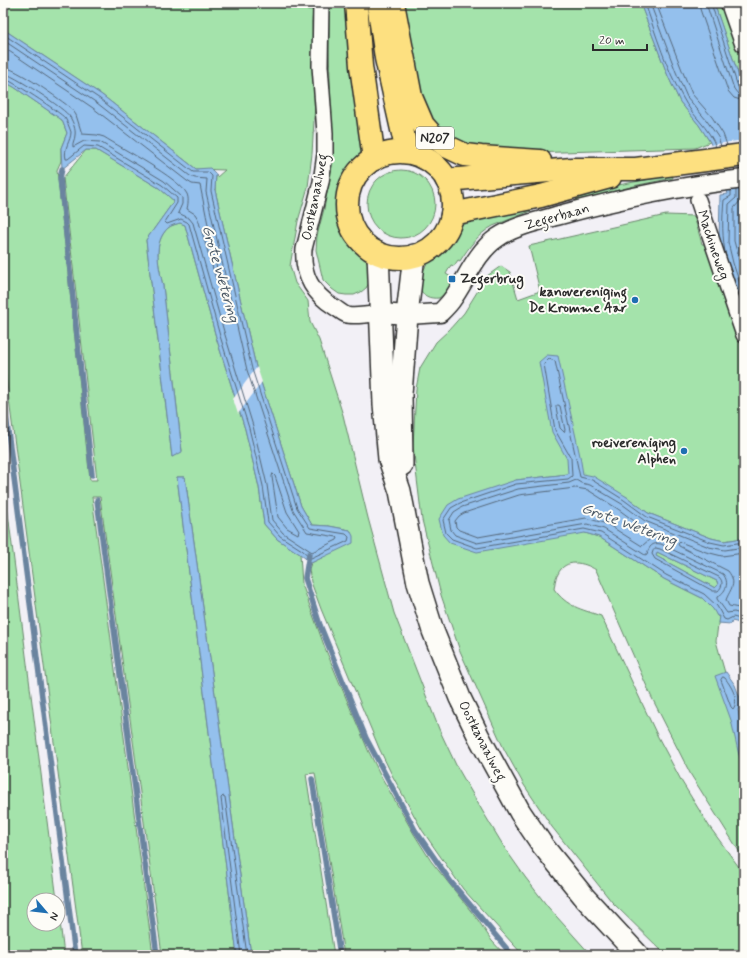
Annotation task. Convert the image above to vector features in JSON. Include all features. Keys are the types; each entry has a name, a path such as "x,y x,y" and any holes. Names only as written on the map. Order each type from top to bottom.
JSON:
{"main road":[{"path":"356,3 361,66 374,159"},
{"name":"N207","path":"378,3 386,58 407,152"},
{"name":"N207","path":"393,3 411,97 423,125 431,134 446,146 465,154 481,157 553,162 572,169"},
{"name":"N207","path":"407,152 430,161 443,173 447,180 452,197 452,214 448,228 439,240 428,249 414,255 396,257 378,253 371,249 359,237 351,223 348,199 352,183 361,170 374,159 386,154 407,152"},
{"name":"Zegerbaan","path":"447,180 572,169 636,169 744,155"},
{"name":"Zegerbaan","path":"452,214 541,196 636,169"},
{"name":"Oostkanaalweg","path":"378,253 384,404 389,459 400,491 418,583 431,625 460,698 478,737 516,806 543,846 585,898 639,954"},
{"name":"Oostkanaalweg","path":"400,491 403,458 401,394 407,315 414,255"}],"street":[{"name":"Oostkanaalweg","path":"321,3 320,66 325,154 321,182 304,249 304,261 310,284 322,299 347,315 381,313 407,315"},
{"path":"730,3 744,43"},
{"name":"Zegerbaan","path":"407,315 440,313 450,302 483,251 496,238 512,230 584,208 666,191 722,181 744,179"},
{"name":"Machineweg","path":"698,200 744,335"}],"green space":[{"path":"3,3 235,3 313,10 312,22 315,103 312,154 308,187 298,221 290,266 295,283 308,301 310,322 319,340 343,415 368,518 394,613 439,729 456,765 506,850 548,907 591,955 523,955 463,889 422,830 379,748 321,609 311,582 309,569 311,563 323,557 350,530 329,526 312,525 301,506 256,367 215,190 216,174 217,177 225,170 196,169 102,95 3,29"},
{"path":"329,3 352,3 363,146 361,153 344,185 341,205 345,225 349,234 368,257 369,283 361,292 354,295 339,294 323,280 316,250 317,236 324,209 332,165"},
{"path":"401,3 640,3 668,76 680,102 699,125 710,142 695,148 529,153 505,152 458,142 434,123 422,103"},
{"path":"714,3 724,3 744,55 744,91"},
{"path":"3,81 62,120 67,133 61,148 61,161 57,170 90,480 97,480 63,178 86,150 96,150 159,188 174,201 146,240 172,457 182,451 158,248 163,234 169,227 180,223 185,225 216,337 245,429 259,487 264,524 277,539 300,554 302,584 325,648 368,750 382,778 431,861 478,920 492,941 505,955 344,955 315,773 306,774 334,955 251,955 185,477 177,477 237,955 162,955 100,497 92,497 153,955 82,955 3,354"},
{"path":"394,170 408,170 420,175 430,185 435,197 435,211 430,223 420,233 408,238 394,238 382,233 372,223 367,211 367,197 372,185 382,175"},
{"path":"672,175 673,178 638,185 577,201 576,198 543,206 493,226 478,237 460,261 458,260 454,266 451,265 446,274 451,277 449,282 452,284 444,294 439,298 432,298 424,295 419,287 422,272 428,263 444,247 462,222 575,193"},
{"path":"666,215 694,216 702,244 707,244 744,352 744,538 724,541 711,538 648,513 627,497 569,474 516,480 585,533 599,537 664,579 702,598 714,609 717,616 719,616 716,641 744,740 744,859 691,775 651,696 596,570 586,565 575,563 570,564 561,569 555,581 554,589 569,604 601,616 657,735 682,782 709,826 744,874 744,955 666,955 612,902 552,827 524,785 504,749 460,651 441,595 422,520 413,446 416,389 420,368 436,342 464,313 487,276 501,266 510,272 518,299 540,291 529,246"},
{"path":"3,474 56,892 26,892 26,932 61,932 64,955 3,955"},
{"path":"657,552 717,581 718,585 715,588 656,556"}],"water":[{"path":"640,3 714,3 744,91 744,320 719,243 720,195 728,194 710,142 699,125 680,102 668,76"},
{"name":"Grote Wetering","path":"3,29 102,95 196,169 210,168 216,174 215,190 256,367 301,506 312,525 329,526 350,530 353,536 353,543 311,563 277,539 264,524 259,487 245,429 216,337 185,225 180,223 169,227 163,234 158,248 182,452 172,457 146,240 174,201 159,188 96,150 86,150 62,169 61,148 67,133 62,120 3,81"},
{"name":"Grote Wetering","path":"547,355 558,356 583,474 593,476 627,497 648,513 711,538 724,541 743,538 744,624 732,621 731,624 718,623 719,616 717,616 713,609 702,598 664,579 599,537 585,533 477,552 450,543 443,535 439,519 448,505 458,499 516,480 568,474 567,459 552,432 539,362","holes":["657,552 717,581 718,585 715,588 656,556"]},
{"path":"177,477 185,477 251,955 237,955"},
{"path":"726,672 735,685 740,698 738,710 744,739 744,772 731,720 715,676"}],"pier":[{"path":"744,140 744,187 722,181 710,145"},
{"path":"257,367 262,382 238,414 233,399"}],"waterway":[{"path":"62,169 60,178 92,475"},
{"path":"3,392 75,955"},
{"path":"97,500 157,955"},
{"path":"309,554 305,578 320,625 366,738 415,830 451,882 512,955"},
{"path":"312,779 340,955"}],"place":[{"name":"Zegerbrug","path":"452,279"},
{"name":"kanovereniging De Kromme Aar","path":"635,300"},
{"name":"roeivereniging Alphen","path":"684,451"}]}
